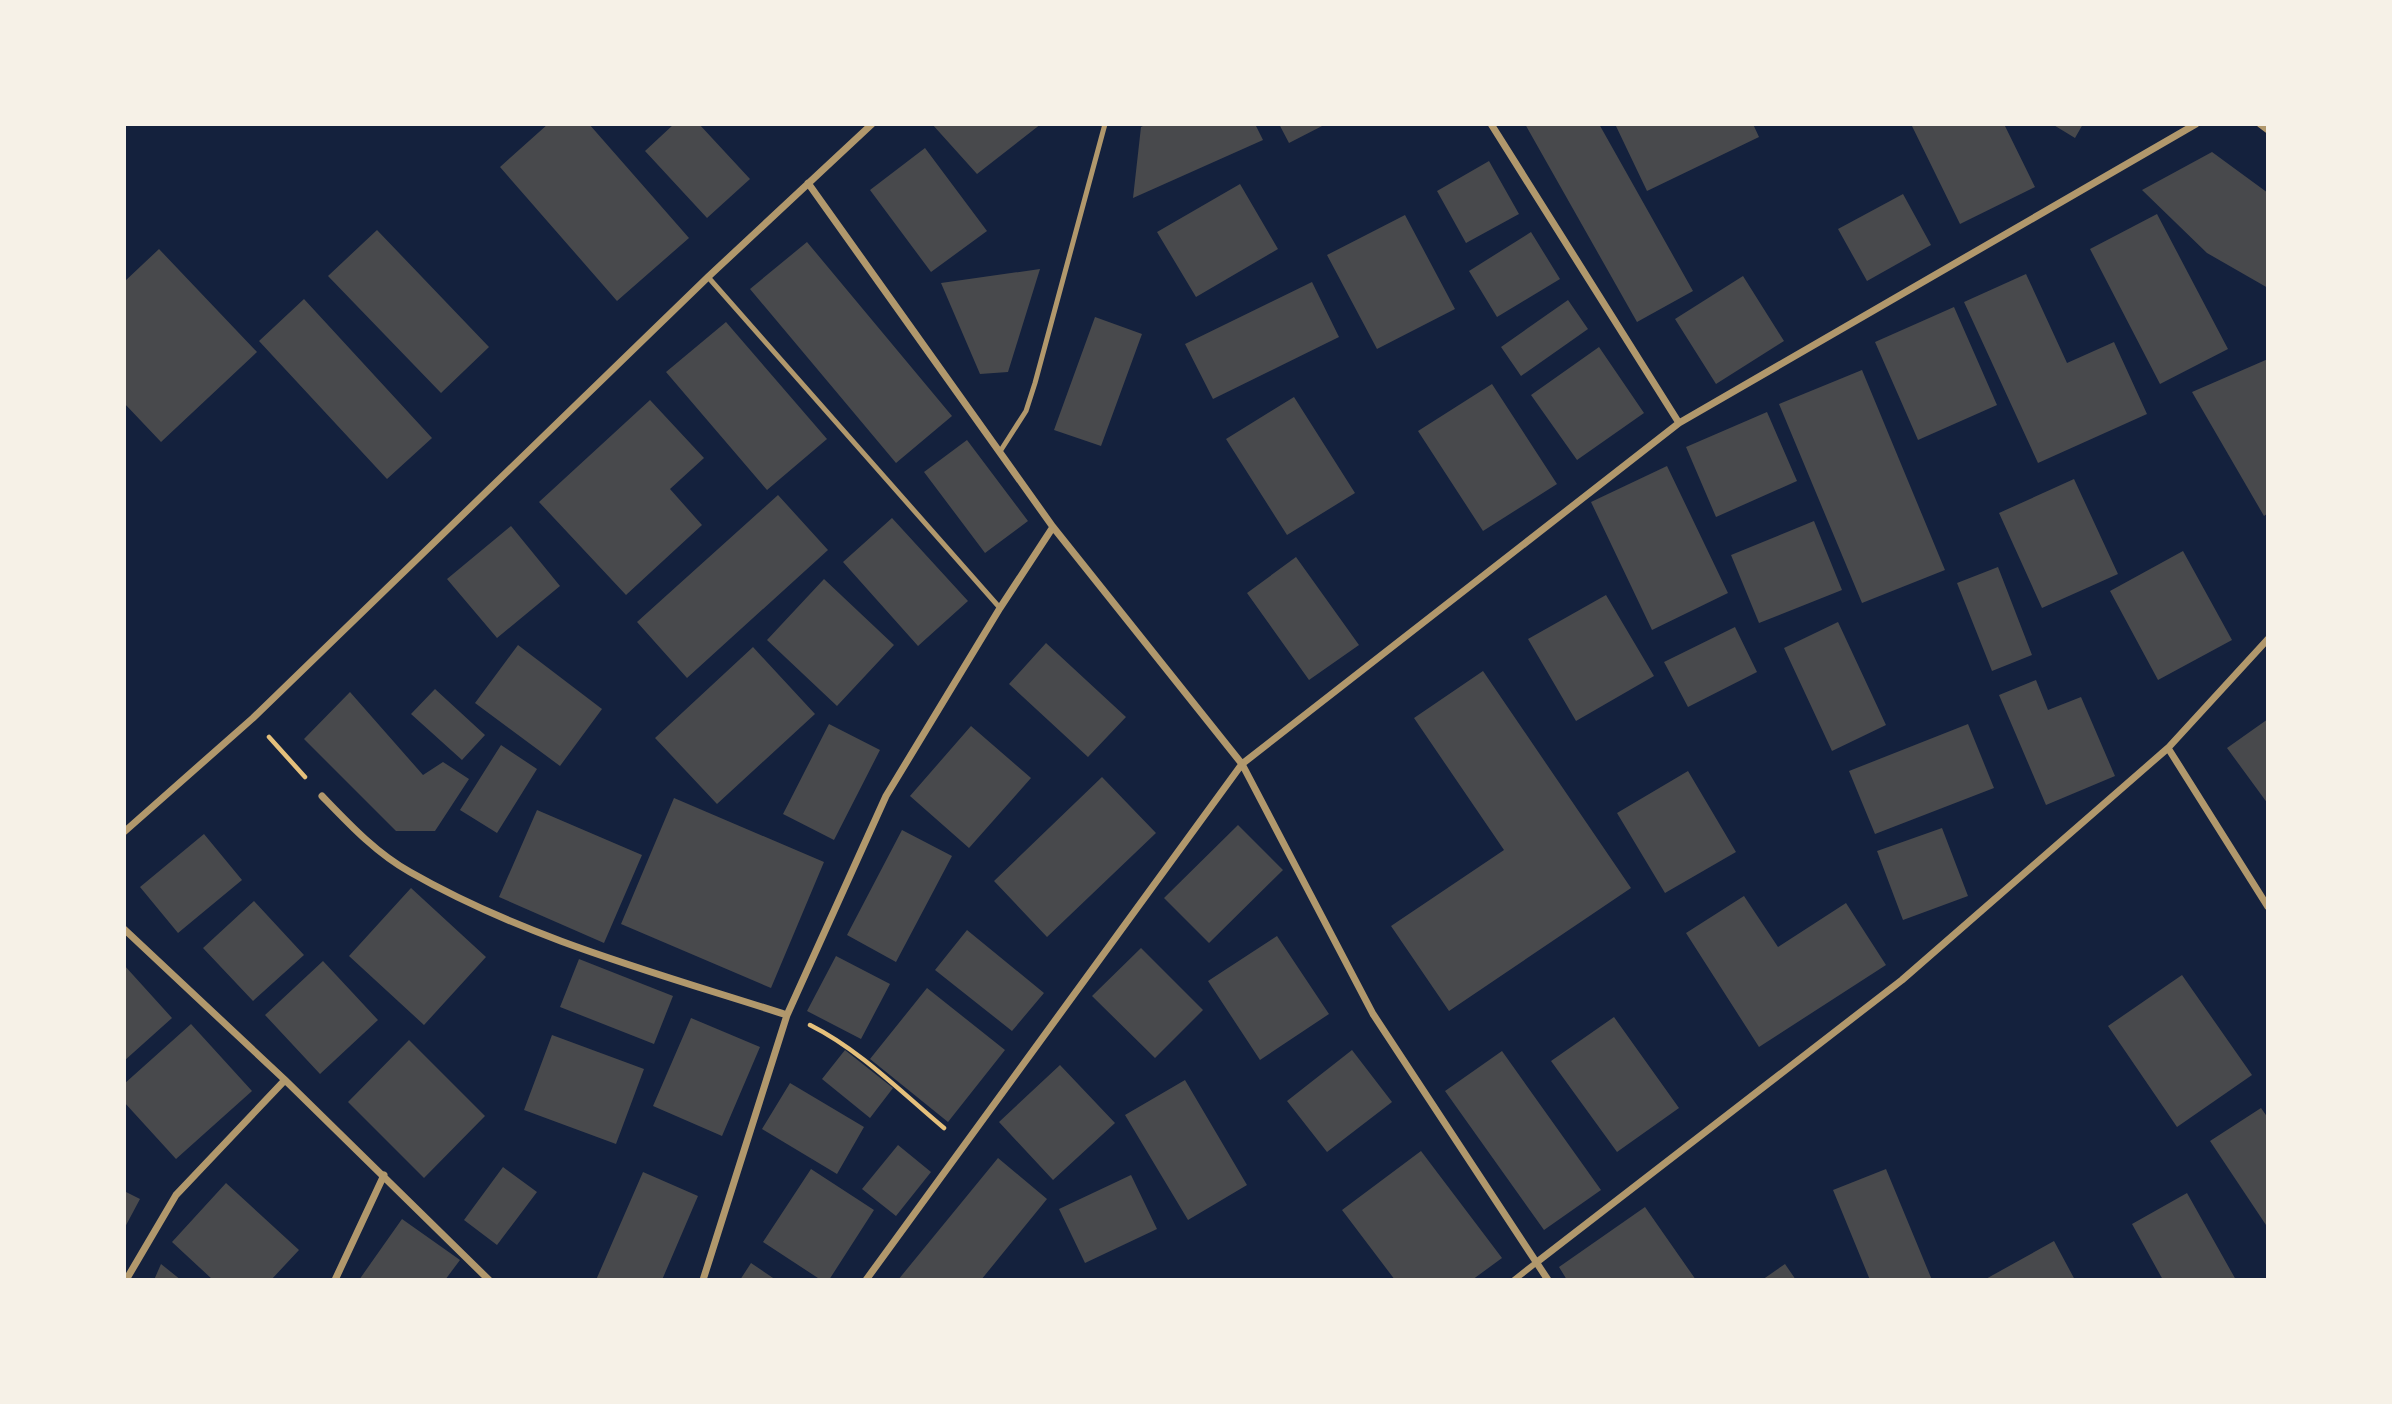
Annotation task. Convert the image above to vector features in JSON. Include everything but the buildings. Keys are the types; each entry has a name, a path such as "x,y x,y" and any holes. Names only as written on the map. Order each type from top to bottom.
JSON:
{"street":[{"path":"124,832 253,718 708,277 872,124"},
{"path":"1491,124 1679,423"},
{"path":"866,1280 1242,764 1679,423 2196,124"},
{"path":"2260,124 2268,130"},
{"path":"808,183 1001,450 1053,527 1242,764 1373,1014 1548,1280"},
{"path":"704,1280 787,1014 886,796 1000,608 1053,527"},
{"path":"1514,1280 1902,980 2168,748 2268,639"},
{"path":"2168,748 2268,907"},
{"path":"322,796 365,841 409,872 497,915 581,948 787,1014"},
{"path":"124,929 384,1175 489,1280"},
{"path":"126,1280 176,1195 285,1080"},
{"path":"335,1280 384,1175"}],"lane":[{"path":"1001,450 1029,402 1105,124"},
{"path":"708,277 1000,608"}],"path":[{"path":"253,718 322,796"},
{"path":"787,1014 830,1035 865,1060 963,1144"}]}
